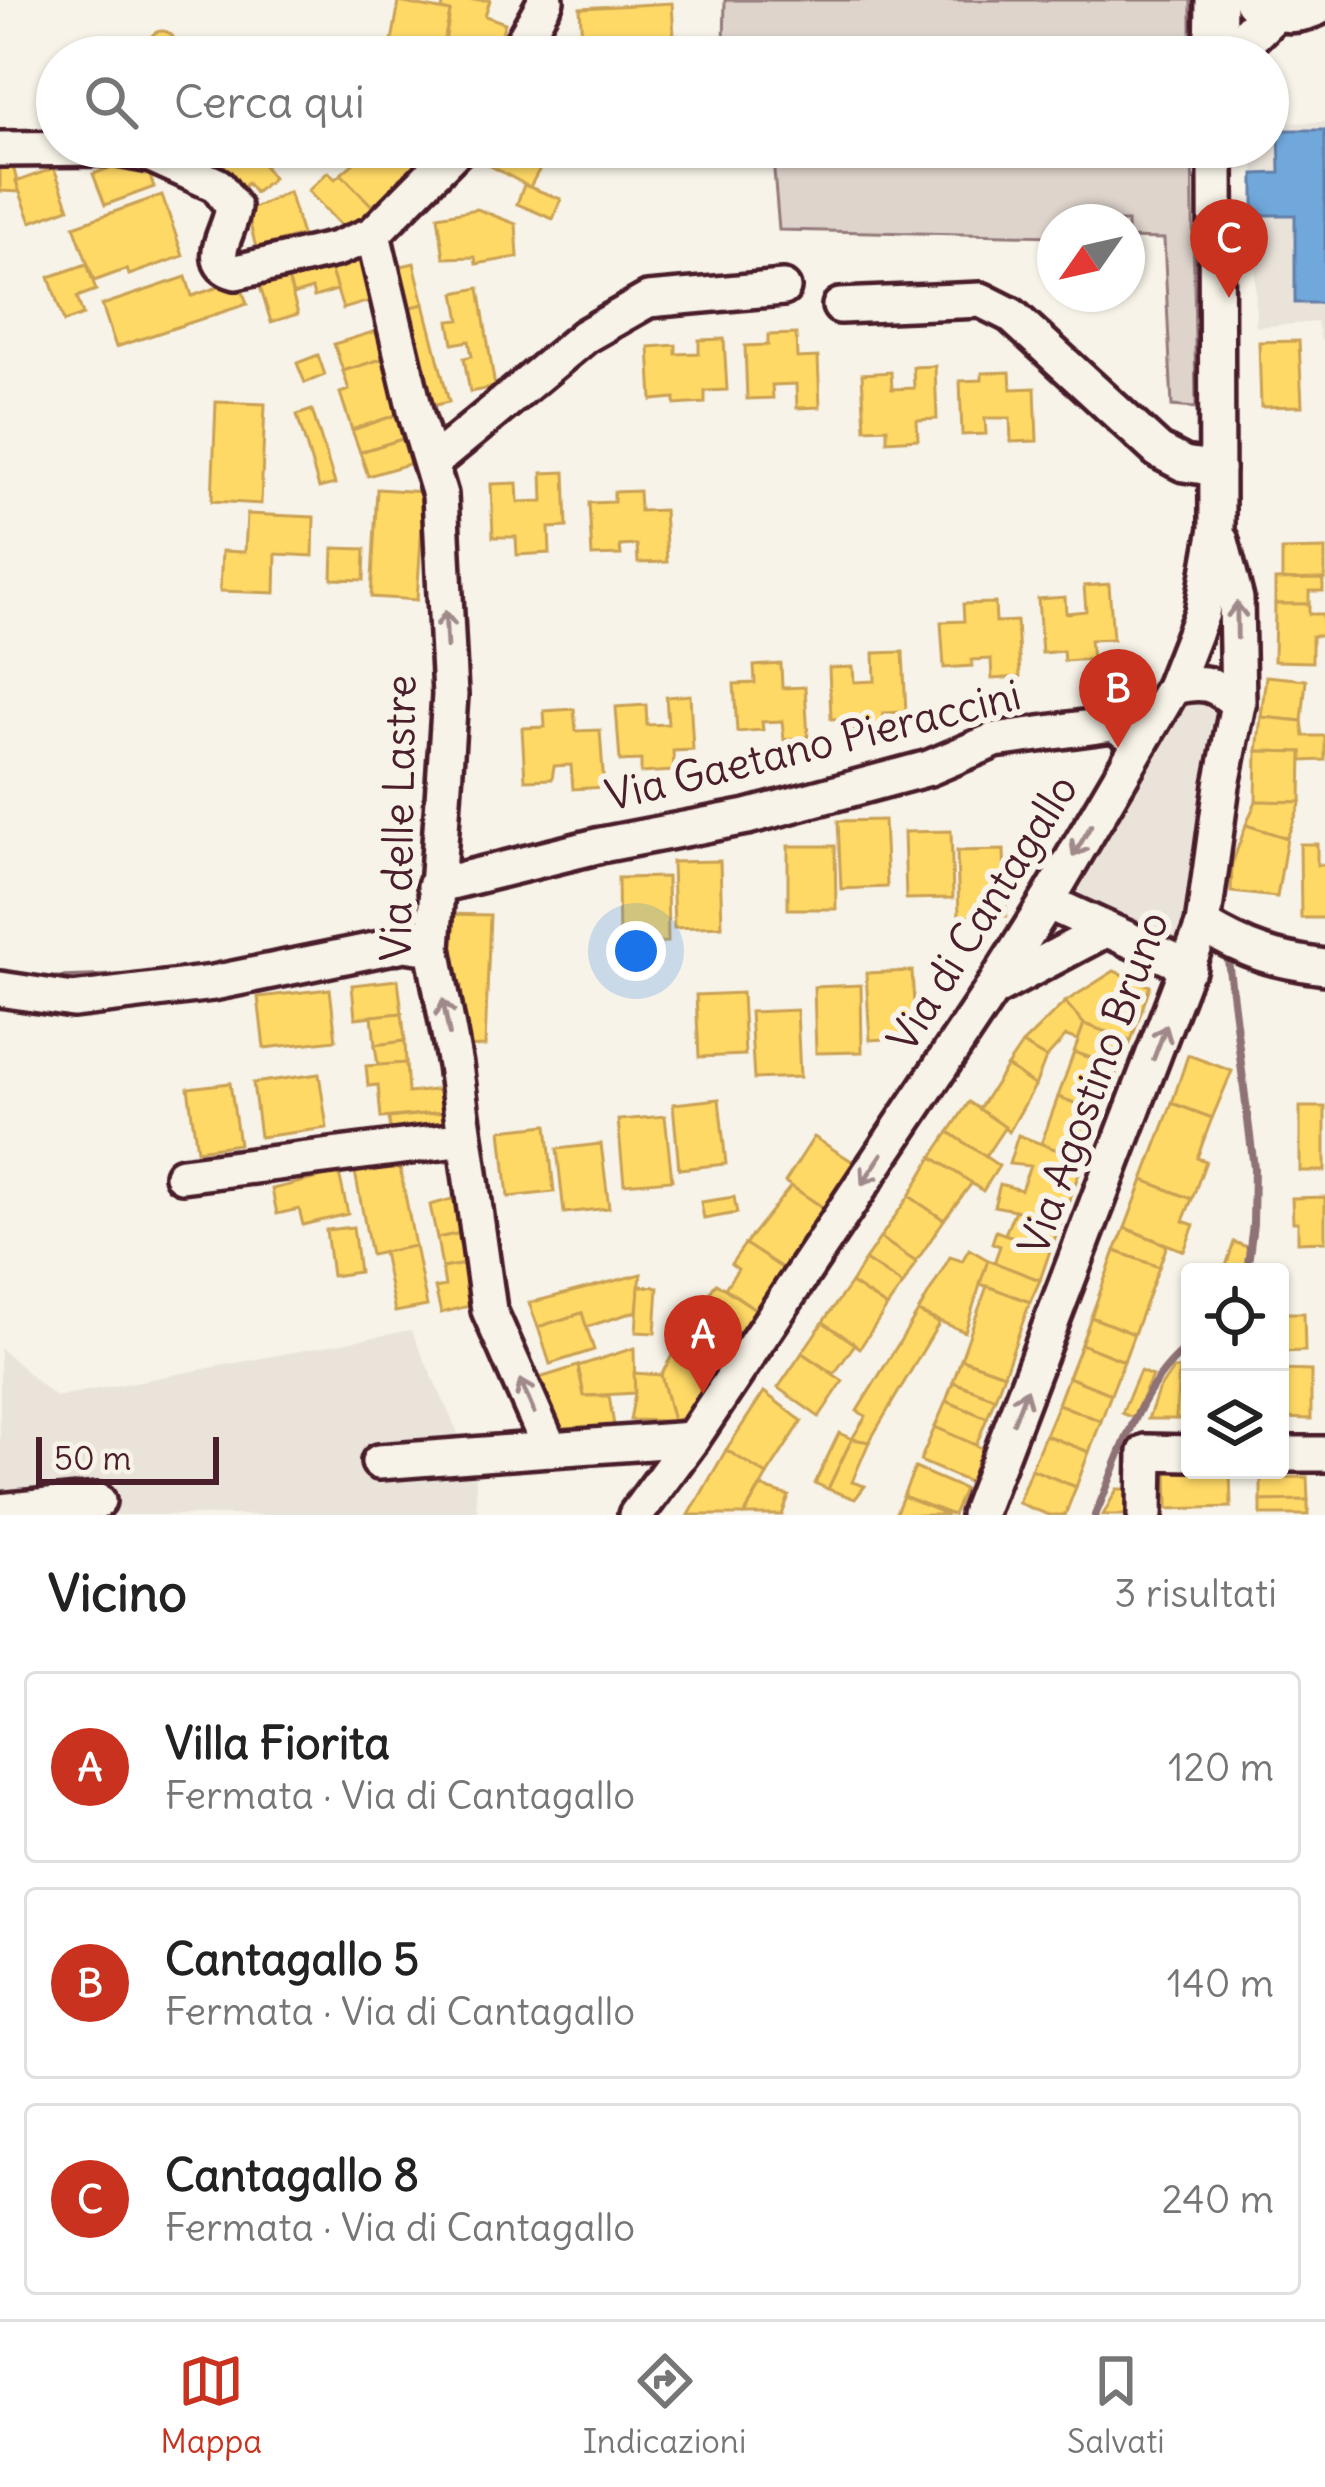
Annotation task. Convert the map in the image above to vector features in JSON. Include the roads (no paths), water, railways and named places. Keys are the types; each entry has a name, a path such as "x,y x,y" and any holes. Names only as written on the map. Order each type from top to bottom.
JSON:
{"main road":[{"path":"1215,36 1216,0"},
{"path":"1242,36 1264,6 1306,11 1325,1"}],"street":[{"path":"526,36 546,0"},
{"path":"0,148 36,148"},
{"path":"180,168 217,185 233,207 218,257 221,267 236,272 336,249 373,234 438,168"},
{"name":"Via di Cantagallo","path":"636,1515 692,1439 991,991 1173,687 1202,613 1217,527 1216,168"},
{"name":"Via delle Lastre","path":"373,234 440,495 450,694 433,948 489,1310 550,1449"},
{"path":"432,463 585,336 648,300 783,287"},
{"path":"840,306 981,301 1011,315 1160,451 1184,464 1217,469"},
{"name":"Via Agostino Bruno","path":"978,1515 1203,925 1238,704 1236,599 1217,527"},
{"path":"1173,687 1204,682 1223,690 1238,704"},
{"name":"Via Gaetano Pieraccini","path":"435,886 601,845 747,817 929,768 994,740 1113,724 1141,740"},
{"path":"1047,902 1189,967"},
{"path":"1203,925 1236,946 1277,961 1325,967"},
{"path":"991,991 1106,930"},
{"path":"0,988 73,1000 214,983 404,944 433,948"},
{"path":"182,1175 465,1139"},
{"path":"379,1462 692,1439"},
{"path":"1145,1515 1146,1452 1181,1453"},
{"path":"1289,1454 1325,1454"},
{"path":"0,1511 98,1501"}],"waterway":[{"path":"1228,960 1254,1168 1248,1263"},
{"path":"199,969 231,963"},
{"path":"43,980 130,977"},
{"path":"1095,1515 1144,1401 1181,1354"}],"place":[{"name":"Cantagallo 8","path":"1229,298"},
{"name":"Cantagallo 5","path":"1118,748"},
{"name":"Villa Fiorita","path":"703,1394"}]}
